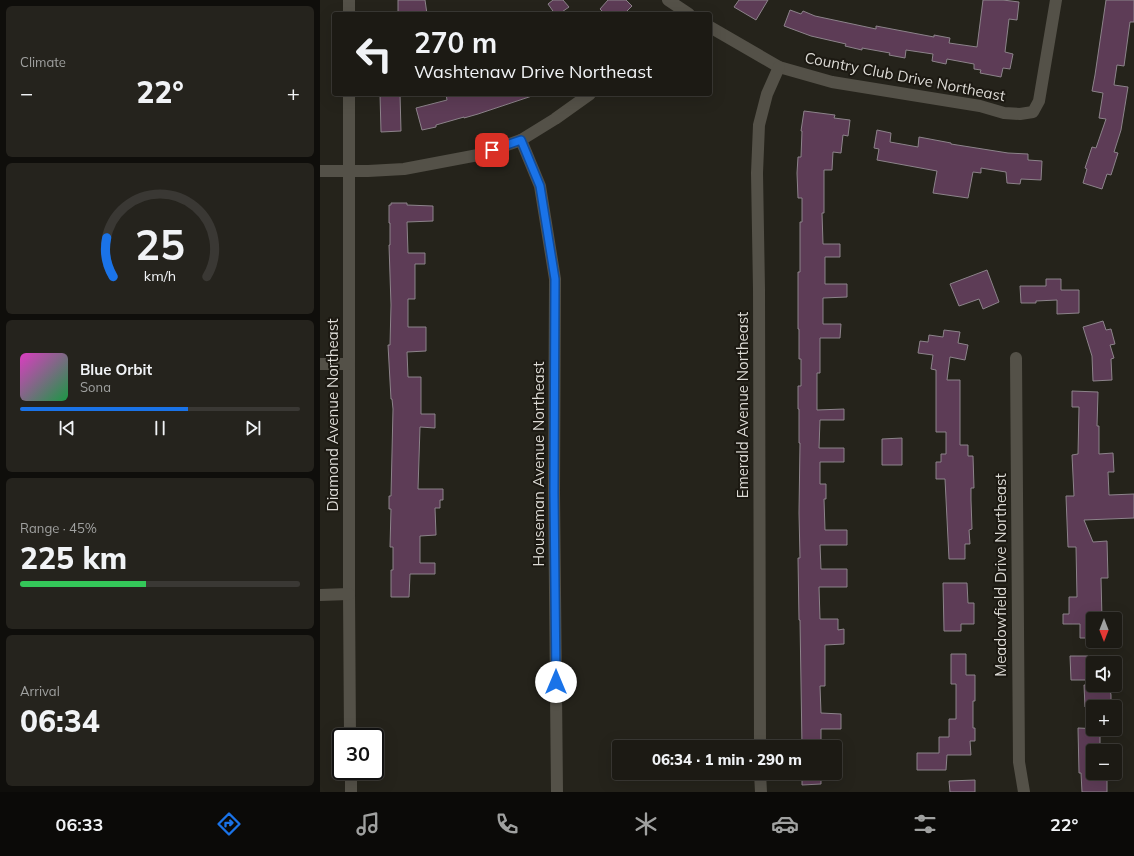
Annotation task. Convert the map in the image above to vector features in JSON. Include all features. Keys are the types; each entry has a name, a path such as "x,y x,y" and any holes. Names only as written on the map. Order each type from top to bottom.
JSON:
{"street":[{"path":"349,0 349,12"},
{"name":"Country Club Drive Northeast","path":"712,28 778,67 832,82 1020,114 1033,112 1039,101 1056,0"},
{"path":"671,5 685,12"},
{"name":"Emerald Avenue Northeast","path":"760,740 759,290 757,173 759,125 767,94 778,67"},
{"name":"Diamond Avenue Northeast","path":"349,96 350,728"},
{"path":"320,171 404,169 478,155 521,140 555,119 587,96"},
{"name":"Houseman Avenue Northeast","path":"521,140 540,186 555,279 554,492 557,792"},
{"name":"Meadowfield Drive Northeast","path":"1016,358 1019,762 1024,792"},
{"path":"320,364 349,364"},
{"path":"320,595 349,594"},
{"path":"351,780 351,792"},
{"path":"760,780 760,792"}],"building":[{"path":"398,0 425,0 427,12 398,12"},
{"path":"553,0 563,0 569,7 562,12 554,12 548,4"},
{"path":"608,0 626,0 632,6 626,12 603,12 600,9"},
{"path":"739,0 768,0 756,20 734,7"},
{"path":"983,0 1019,2 1017,20 1009,19 1005,52 1013,54 1010,69 1003,68 1001,77 980,73 981,70 974,69 974,64 947,59 946,64 932,61 933,54 906,50 905,58 889,55 890,53 862,48 862,50 845,46 846,44 811,36 784,26 790,10 801,14 803,11 815,16 876,29 876,26 934,37 934,35 950,38 949,43 977,47"},
{"path":"1106,0 1134,0 1134,22 1130,22 1124,66 1117,65 1114,85 1128,87 1121,130 1114,152 1118,153 1111,175 1107,174 1102,189 1083,183 1087,169 1085,168 1092,147 1096,148 1106,119 1099,118 1103,93 1092,91"},
{"path":"380,96 400,96 401,131 381,132"},
{"path":"446,96 532,96 478,114 436,125 436,127 422,130 416,108 447,100"},
{"path":"804,111 835,115 834,118 850,120 848,136 843,135 841,153 833,152 832,170 824,170 824,213 822,213 823,244 840,244 840,257 825,257 825,284 847,284 847,297 823,298 823,324 841,324 840,338 820,338 820,373 817,373 817,410 844,409 844,420 820,420 819,448 844,448 844,462 820,462 820,484 826,484 826,499 824,499 825,530 847,530 847,545 820,545 821,569 847,569 847,587 819,587 820,619 838,619 838,630 844,629 844,644 825,645 825,686 820,686 821,713 841,714 841,729 821,729 821,740 802,740 798,558 800,558 800,443 798,386 801,386 801,359 799,359 798,272 800,272 800,222 802,222 802,198 798,198 797,173 798,157 801,157 801,131"},
{"path":"877,130 891,133 890,142 918,147 919,137 951,144 1008,153 1028,154 1028,160 1042,161 1041,180 1021,179 1020,184 1007,183 1006,172 981,168 981,173 973,172 968,198 933,193 937,171 877,160 879,149 874,148"},
{"path":"391,203 433,206 433,221 407,222 408,253 425,253 425,264 415,264 415,299 408,299 408,327 426,327 426,351 407,352 408,377 421,377 421,414 435,414 435,428 420,427 418,489 443,489 443,500 440,500 440,508 435,508 436,535 420,536 420,563 435,563 435,574 410,574 409,597 391,597 393,547 390,547 391,509 389,509 389,496 391,496 393,409 391,399 388,345 390,345 391,305 389,205 391,205"},
{"path":"987,270 999,302 983,309 979,299 959,306 950,284"},
{"path":"1046,279 1061,279 1061,290 1079,290 1079,313 1057,314 1057,300 1036,301 1036,303 1021,303 1020,286 1046,286"},
{"path":"1103,321 1106,330 1111,329 1115,344 1110,345 1114,358 1111,359 1112,380 1093,381 1092,356 1083,327"},
{"path":"944,330 960,332 958,343 968,345 965,360 950,357 947,380 960,380 960,445 968,445 968,456 973,456 974,488 971,488 972,529 969,530 970,544 965,544 965,559 949,559 945,479 936,479 936,462 941,462 941,454 946,454 946,432 936,432 936,370 931,369 933,355 918,353 920,341 928,342 929,335 943,337"},
{"path":"1072,391 1098,392 1097,426 1099,426 1099,454 1113,453 1114,472 1108,472 1109,495 1134,494 1134,518 1084,520 1093,542 1107,541 1108,578 1101,578 1102,612 1086,612 1086,638 1080,638 1080,624 1063,624 1063,614 1069,614 1069,597 1077,597 1076,547 1068,547 1066,496 1074,496 1072,455 1078,454 1079,407 1072,407"},
{"path":"902,438 902,465 882,465 882,439"},
{"path":"943,583 967,583 968,603 974,603 974,624 961,624 961,631 944,631"},
{"path":"951,654 966,654 966,675 975,675 973,728 975,728 975,741 970,741 971,755 947,755 946,770 917,770 917,753 939,753 939,737 949,737 949,719 956,719 956,684 951,684"},
{"path":"1070,656 1086,656 1086,680 1071,680"},
{"path":"1084,685 1086,685 1086,692 1110,692 1111,700 1086,700 1085,707"},
{"path":"1078,728 1086,728 1086,736 1100,736 1100,744 1086,744 1086,780 1107,780 1107,792 1082,792 1081,773 1079,773"},
{"path":"802,780 821,780 821,784 802,785"},
{"path":"975,780 975,792 950,792 949,781"}],"route":[{"path":"492,150 521,140 540,186 555,279 554,492 556,682"}]}
